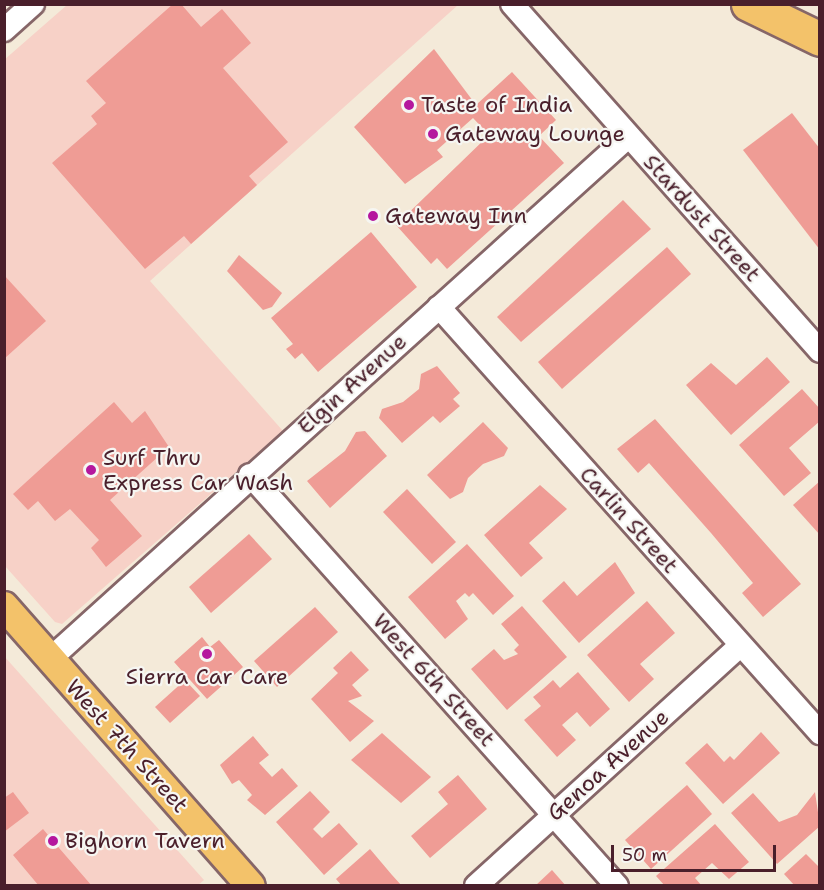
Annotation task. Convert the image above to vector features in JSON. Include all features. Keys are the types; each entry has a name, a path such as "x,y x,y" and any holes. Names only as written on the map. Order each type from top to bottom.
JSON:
{"highway":[{"path":"748,4 819,39"}],"main road":[{"name":"West 7th Street","path":"4,606 251,885"}],"street":[{"path":"4,30 33,4"},
{"name":"Stardust Street","path":"512,4 819,351"},
{"name":"Elgin Avenue","path":"50,659 250,475 629,136"},
{"name":"Carlin Street","path":"439,307 819,733"},
{"name":"West 6th Street","path":"250,475 618,885"},
{"name":"Genoa Avenue","path":"476,885 741,645"}],"shaded area":[{"path":"67,5 458,5 150,281 283,431 62,624 55,622 5,566 4,60"},
{"path":"4,656 204,880 197,886 5,885"}],"building":[{"path":"173,4 181,4 201,27 222,9 251,43 223,68 288,142 249,176 257,185 191,244 184,236 145,269 52,163 97,124 91,116 106,103 86,81"},
{"path":"434,49 476,105 512,72 556,120 539,136 564,163 447,269 437,258 431,264 396,225 489,135 473,118 437,150 443,157 405,184 354,127"},
{"path":"792,113 820,149 820,250 743,150"},
{"path":"623,200 651,229 521,342 497,317"},
{"path":"371,232 417,287 318,372 302,353 295,359 286,349 293,344 271,318"},
{"path":"667,247 691,274 562,389 538,362"},
{"path":"239,255 282,293 272,307 263,310 227,271"},
{"path":"4,275 46,321 4,359"},
{"path":"767,357 790,382 731,435 686,385 711,363 736,385"},
{"path":"437,366 460,393 453,399 460,406 440,423 433,416 402,443 379,418 382,409 403,402 419,389 421,374"},
{"path":"802,389 820,409 820,421 789,448 811,473 784,496 739,445"},
{"name":"Surf Thru Express Car Wash","path":"114,402 132,423 145,411 169,447 110,500 142,536 106,567 91,548 99,540 70,509 55,521 38,501 28,510 13,494"},
{"path":"655,419 801,584 763,617 742,593 753,583 711,533 649,463 638,473 617,449"},
{"path":"483,422 508,448 504,456 483,464 468,478 463,492 450,499 427,475"},
{"path":"365,431 387,456 330,508 307,481 345,451 356,432"},
{"path":"820,481 820,535 793,505"},
{"path":"540,485 567,509 529,543 543,558 521,577 484,535"},
{"path":"407,489 456,542 432,564 383,512"},
{"path":"249,534 272,559 211,613 189,587"},
{"path":"467,544 514,596 493,615 473,593 469,597 465,593 456,601 468,619 445,639 408,597"},
{"path":"615,562 635,593 579,643 542,601 564,581 577,596"},
{"path":"647,601 675,633 640,664 654,679 629,702 587,655"},
{"path":"522,606 567,657 507,710 471,669 494,649 504,660 518,654 514,650 519,645 501,624"},
{"path":"315,607 338,632 277,687 254,661"},
{"path":"202,637 210,647 219,640 243,667 207,699 174,662"},
{"path":"351,651 369,670 352,685 362,696 348,701 374,721 350,742 311,699 338,673 333,668"},
{"path":"578,672 610,709 590,727 577,712 562,725 576,740 557,757 524,720 541,706 533,697 553,680 560,688"},
{"path":"185,680 200,696 170,723 155,707"},
{"path":"761,732 780,753 723,804 685,763 707,743 724,762 730,756 734,760"},
{"path":"382,733 431,777 401,803 351,760"},
{"path":"253,736 269,755 259,763 272,777 282,768 298,786 265,815 247,800 252,795 239,780 232,784 220,765"},
{"path":"458,775 487,809 430,858 411,836 448,804 438,792"},
{"path":"687,785 712,814 651,869 625,840"},
{"path":"310,791 330,812 313,829 322,838 339,823 358,844 324,875 276,822"},
{"path":"13,792 29,813 4,832 4,798"},
{"path":"815,792 820,826 777,864 731,813 753,793 779,822 797,815"},
{"path":"715,824 749,862 729,879 712,863 695,878 702,886 665,886 656,876"},
{"path":"43,829 92,886 39,886 13,855"},
{"path":"370,849 402,886 342,886 336,879"},
{"path":"806,854 820,868 820,886 795,886 784,874"},
{"path":"552,870 566,886 535,886"}],"place":[{"name":"Taste of India","path":"409,105"},
{"name":"Gateway Lounge","path":"433,134"},
{"name":"Gateway Inn","path":"373,216"},
{"name":"Surf Thru Express Car Wash","path":"91,470"},
{"name":"Sierra Car Care","path":"207,654"},
{"name":"Bighorn Tavern","path":"53,841"}]}
